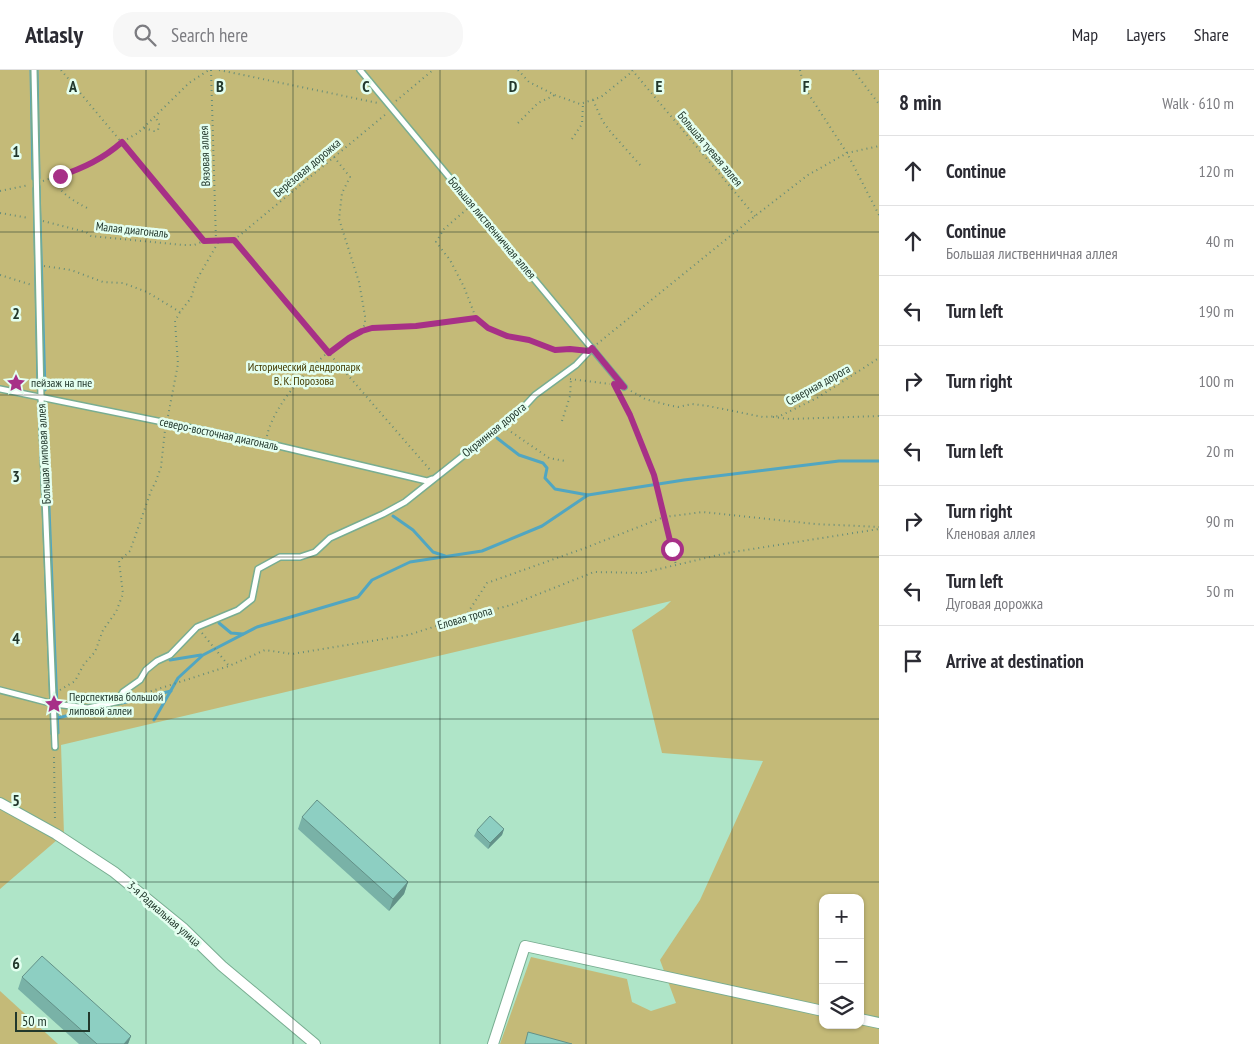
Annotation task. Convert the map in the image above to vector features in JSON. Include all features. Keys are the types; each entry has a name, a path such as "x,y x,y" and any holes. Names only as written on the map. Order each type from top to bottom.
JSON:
{"street":[{"name":"3-я Радиальная улица","path":"0,803 56,834 114,872 315,1044"},
{"path":"493,1044 525,946 819,1010"},
{"path":"864,1020 879,1024"}],"lane":[{"name":"Большая липовая аллея","path":"34,70 41,398 55,747"},
{"name":"Большая лиственничная аллея","path":"360,70 590,350 624,387"},
{"name":"Окраинная дорога","path":"120,701 123,692 140,680 146,670 157,661 170,655 197,627 238,610 252,599 258,569 280,557 300,557 315,552 330,538 384,514 405,502 522,409 535,395 576,365 590,350"},
{"name":"северо-восточная диагональ","path":"0,389 266,443 426,481 436,477"},
{"path":"0,690 54,704 88,708 120,701"}],"path":[{"path":"61,70 204,241"},
{"path":"0,191 52,179 86,166 110,153 122,142 144,128 189,83 210,70"},
{"name":"Вязовая аллея","path":"210,70 217,241"},
{"path":"219,70 391,107"},
{"name":"Берёзовая дорожка","path":"234,240 334,157 433,70"},
{"path":"518,70 530,82 555,95 570,101 583,103 601,97 633,70"},
{"name":"Большая туевая аллея","path":"633,70 755,216"},
{"path":"800,70 804,87 847,153 879,215"},
{"path":"853,70 879,104"},
{"path":"518,124 538,103 555,95"},
{"path":"593,100 609,130 641,166"},
{"path":"572,139 582,124 583,103"},
{"path":"144,128 154,132 158,130 159,124 155,116"},
{"path":"472,204 444,230 436,242 453,266 464,287 476,318 488,328 507,336 529,340 555,350 590,350 755,216 808,176 847,153 879,146"},
{"path":"334,157 350,177 342,193 339,219 358,282 365,316 365,324 362,331"},
{"path":"52,179 58,189 72,200 88,208"},
{"name":"Малая диагональ","path":"0,213 86,232 91,236 183,245 194,245 204,241 234,240"},
{"path":"234,240 436,477"},
{"path":"53,695 74,681 84,664 95,652 103,630 116,612 123,594 119,561 130,551 160,467 178,364 174,326 180,312 191,298 196,281 217,241"},
{"path":"38,265 71,270 103,282 123,284 147,292 180,312"},
{"path":"0,275 26,284 39,285"},
{"path":"266,443 268,432 278,409 300,378 329,353 362,331 372,328 416,326 476,318"},
{"name":"Северная дорога","path":"558,378 624,387 645,399 678,407 692,404 763,417 780,416 817,398 879,358"},
{"path":"562,421 570,396 571,379"},
{"path":"618,392 630,415 654,475 676,565"},
{"path":"763,417 790,419 879,416"},
{"path":"501,426 513,432 549,458 565,461"},
{"path":"465,617 488,583 664,517 702,512 815,524 879,528"},
{"name":"Еловая тропа","path":"120,701 229,666 264,650 292,654 408,635 511,605 594,572 642,573 727,553 879,528"},
{"path":"197,627 229,666"},
{"path":"54,757 56,834"}],"green space":[{"name":"Исторический дендропарк В. К. Порозова","path":"0,70 879,70 879,1044 500,1044 531,957 627,979 632,1002 651,1011 676,1003 660,960 700,900 763,761 662,753 632,630 671,601 61,745 64,834 0,889"},
{"path":"0,991 58,1044 0,1044"}],"building":[{"path":"317,800 408,882 393,899 302,817"},
{"path":"490,816 504,829 490,843 477,830"},
{"path":"42,956 131,1036 124,1044 97,1044 22,977"},
{"path":"528,1032 572,1044 525,1044"}],"waterway":[{"path":"31,70 33,179"},
{"path":"37,70 39,178"},
{"path":"39,186 45,390"},
{"path":"34,188 38,387"},
{"path":"39,406 52,734"},
{"path":"45,408 58,733"},
{"path":"497,438 519,455 543,463 547,468 545,478 555,489 588,495"},
{"path":"154,720 178,678 203,655 257,627 358,597 372,580 410,562 482,551 542,526 588,495 684,480 839,461 879,461"},
{"path":"393,516 413,530 433,552 445,556"},
{"path":"219,623 231,633 243,634"},
{"path":"170,660 201,655"},
{"path":"118,704 171,691"},
{"path":"55,717 110,706"}],"place":[{"name":"пейзаж на пне","path":"16,383"},
{"name":"Перспектива большой липовой аллеи","path":"54,704"}],"route":[{"path":"60,176 86,166 110,153 122,142 204,241 234,240 329,353 349,338 372,328 416,326 476,318 488,328 507,336 529,340 555,350 589,351 592,348 624,387 614,384 630,415 654,475 672,549"}]}
